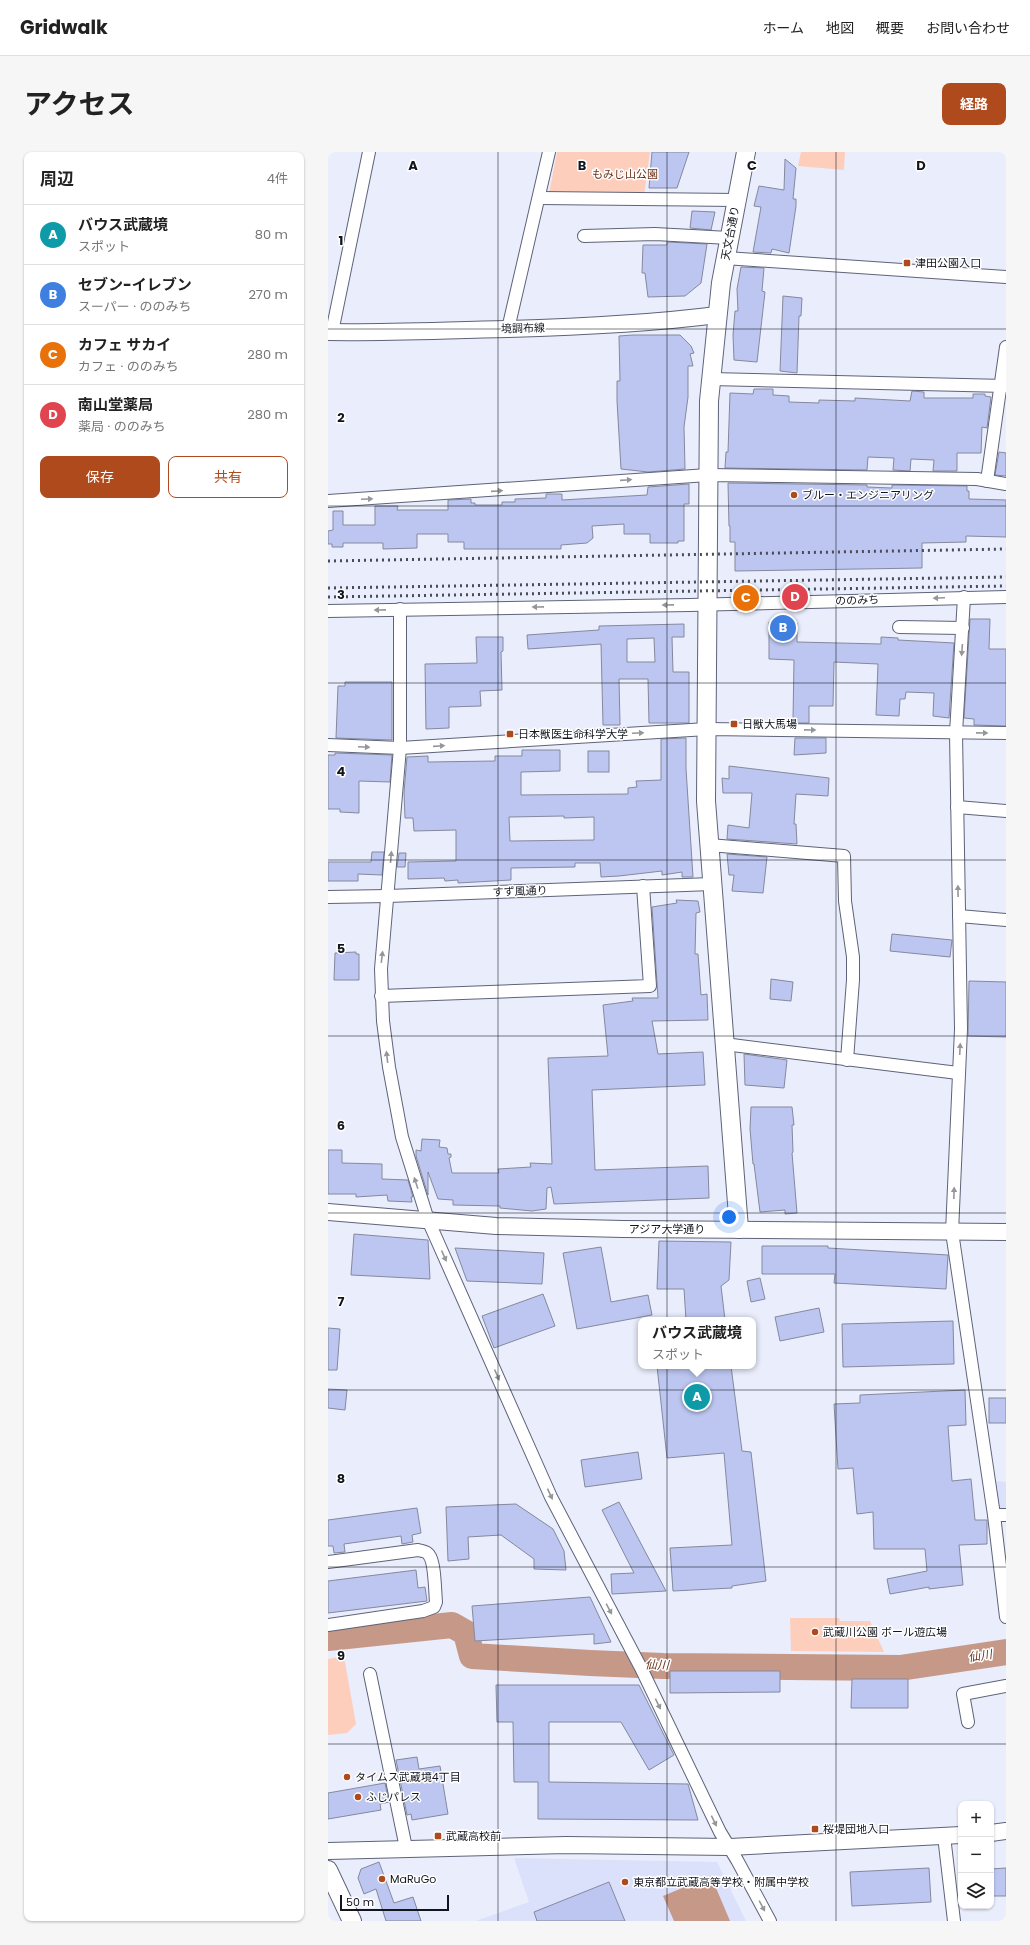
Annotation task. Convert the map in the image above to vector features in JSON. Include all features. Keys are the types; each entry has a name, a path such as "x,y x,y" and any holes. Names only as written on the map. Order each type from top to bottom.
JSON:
{"main road":[{"name":"天文台通り","path":"739,1229 706,801 706,729 708,475 711,379 717,315 725,258 746,152"},
{"path":"328,1870 352,1921"}],"street":[{"path":"330,332 369,152"},
{"path":"508,329 540,198 549,152"},
{"path":"540,198 736,200"},
{"path":"584,236 655,234 729,238"},
{"path":"725,258 1006,277"},
{"name":"境調布線","path":"330,332 394,332 609,326 662,322 717,315"},
{"path":"987,481 1003,385 1006,347"},
{"path":"711,379 1003,385"},
{"path":"328,501 425,496 708,475 977,479 1006,484"},
{"path":"964,597 956,733 961,1029 952,1232 1000,1515 1006,1617"},
{"name":"ののみち","path":"328,611 1006,597"},
{"path":"400,609 400,748 381,969 381,996 388,1067 402,1137 428,1220 551,1497 641,1668 720,1832 730,1847 770,1921"},
{"path":"899,627 963,628"},
{"path":"328,745 400,748 706,729 1006,733"},
{"path":"957,807 1006,811"},
{"path":"709,845 844,856 846,901 853,957 853,980 847,1060"},
{"name":"すず風通り","path":"328,896 388,896 712,884"},
{"path":"381,996 650,986 643,886"},
{"path":"959,916 1006,920"},
{"path":"724,1044 958,1073"},
{"name":"アジア大学通り","path":"328,1212 496,1226 623,1229 1006,1232"},
{"path":"328,1562 418,1550 424,1551 430,1555 432,1563 436,1602 434,1607 423,1611 328,1625"},
{"path":"370,1674 406,1848"},
{"path":"968,1722 963,1694 1006,1686"},
{"path":"994,1832 1006,1832"},
{"path":"328,1851 566,1845 730,1847 958,1835"},
{"path":"944,1836 954,1921"}],"shaded area":[{"path":"996,1481 1006,1482 1006,1513 1000,1513"},
{"name":"東京都立武蔵高等学校・附属中学校","path":"514,1858 717,1862 746,1921 476,1921 529,1902"},
{"path":"711,1876 730,1921 674,1921 663,1896"}],"green space":[{"name":"もみじ山公園","path":"557,152 650,152 644,196 549,194"},
{"path":"801,152 845,152 844,170 798,166"},
{"path":"790,1618 839,1618 840,1621 870,1621 884,1652 791,1651"},
{"path":"340,1657 345,1662 356,1724 347,1733 328,1735 328,1659"}],"building":[{"path":"652,152 689,152 677,188 649,188"},
{"path":"785,159 796,168 793,199 796,199 796,206 789,253 772,249 771,253 753,252 761,207 754,206 759,186 784,190"},
{"path":"692,211 715,212 711,230 690,228"},
{"path":"667,242 707,244 701,283 685,296 648,297 645,273 642,273 643,245 667,245"},
{"path":"741,267 764,268 762,291 765,292 757,362 734,360 733,335 735,311 738,311 737,289"},
{"path":"783,296 802,298 801,316 799,316 797,373 780,371"},
{"path":"680,335 691,346 694,353 690,354 693,366 688,366 688,397 684,427 685,469 648,472 621,469 617,401 617,381 620,381 619,336"},
{"path":"754,389 773,389 773,395 789,396 789,402 819,403 819,400 855,401 855,398 910,401 912,391 924,392 924,398 973,398 973,394 985,394 985,396 991,397 987,428 982,427 981,453 957,453 957,471 933,471 934,460 911,459 910,471 893,470 894,458 868,457 867,470 725,468 726,452 728,452 730,393 753,394"},
{"path":"999,452 1006,453 1006,476 995,475"},
{"path":"728,483 867,485 867,487 892,488 892,485 967,486 967,491 969,491 969,499 1006,500 1006,537 966,536 966,542 922,543 922,568 735,571 735,542 730,542"},
{"path":"689,484 689,504 684,504 684,541 678,541 678,543 650,543 650,534 624,534 624,524 592,526 593,538 587,543 561,545 561,549 464,549 464,542 448,542 448,534 417,534 417,548 383,549 383,543 343,543 343,547 332,547 332,544 328,544 328,531 333,530 333,511 343,511 343,525 375,525 375,506 398,506 397,510 448,510 448,500 471,499 471,503 475,503 475,505 502,505 502,502 515,502 515,499 546,498 546,494 562,494 562,500 647,495 648,487"},
{"path":"970,619 990,619 989,649 1006,649 1006,726 974,725 974,719 964,718"},
{"path":"769,622 797,623 797,642 881,644 881,637 898,638 898,640 954,643 949,718 933,716 934,693 906,692 905,699 900,699 899,716 876,715 878,664 834,662 833,706 809,706 809,723 796,723 797,719 793,719 794,660 769,659"},
{"path":"684,624 684,637 672,637 673,672 689,672 689,723 649,723 648,679 619,679 620,725 603,725 601,644 528,649 527,635 599,630 599,626","holes":["654,638 655,662 627,662 627,639"]},
{"path":"476,637 503,637 503,651 501,652 502,690 480,691 481,706 449,707 449,728 426,729 425,664 477,663"},
{"path":"345,682 392,682 392,740 336,738 338,686 345,686"},
{"path":"686,738 686,769 693,877 682,877 682,872 662,875 662,871 601,877 600,863 575,863 575,867 511,868 511,880 458,883 458,880 445,881 444,878 408,879 408,862 456,861 456,830 414,831 413,818 405,818 404,792 407,757 428,756 428,762 495,761 495,756 522,756 522,750 560,750 560,771 521,772 521,795 628,794 628,788 637,787 636,781 661,780 661,739","holes":["564,816 564,818 594,817 594,840 510,841 509,817"]},
{"path":"795,738 826,738 826,753 794,755"},
{"path":"588,751 609,751 609,772 588,772"},
{"path":"335,753 392,755 390,782 359,781 359,813 340,812 340,809 328,809 328,755 335,755"},
{"path":"729,766 829,778 828,796 796,794 794,824 796,824 797,844 727,839 728,825 749,828 752,793 723,793 722,778 729,779"},
{"path":"372,852 384,852 382,875 358,874 358,881 328,881 328,862 371,862"},
{"path":"399,853 406,853 405,867 397,867"},
{"path":"727,854 767,857 763,893 732,891 734,875 729,875"},
{"path":"676,900 698,901 700,912 696,913 695,954 698,954 701,995 707,994 708,1020 652,1021 658,1054 703,1052 705,1085 592,1090 595,1170 708,1166 709,1198 554,1204 551,1187 547,1188 546,1209 532,1211 500,1208 500,1206 453,1205 453,1200 438,1199 428,1172 428,1195 416,1156 416,1150 421,1151 422,1139 440,1140 439,1147 447,1148 448,1154 451,1154 451,1157 449,1158 452,1173 499,1173 498,1169 531,1167 530,1163 552,1164 548,1058 608,1056 603,1005 633,1001 632,998 658,998 652,907 677,903"},
{"path":"892,934 952,940 950,957 890,951"},
{"path":"356,952 356,954 359,954 359,980 334,980 335,953"},
{"path":"771,979 793,982 791,1001 770,999"},
{"path":"969,981 1006,982 1006,1037 968,1036"},
{"path":"744,1054 787,1060 784,1088 745,1085"},
{"path":"751,1107 792,1107 794,1125 792,1125 792,1153 797,1213 785,1214 785,1210 760,1212 753,1164 750,1129"},
{"path":"328,1150 342,1150 342,1163 382,1164 382,1179 408,1180 413,1197 411,1197 412,1202 388,1201 387,1195 356,1197 356,1194 328,1194"},
{"path":"354,1234 428,1240 430,1279 351,1275"},
{"path":"659,1241 731,1242 729,1280 721,1286 725,1317 686,1317 684,1289 657,1289"},
{"path":"762,1246 828,1246 828,1248 948,1255 946,1289 834,1283 835,1274 762,1274"},
{"path":"601,1247 611,1302 648,1295 652,1315 577,1329 563,1253"},
{"path":"455,1248 544,1253 542,1284 467,1281"},
{"path":"760,1278 765,1299 751,1302 747,1281"},
{"path":"543,1294 555,1326 494,1348 482,1316"},
{"path":"819,1308 824,1332 780,1341 775,1317"},
{"path":"953,1321 954,1364 843,1367 842,1324"},
{"path":"328,1328 340,1329 337,1370 328,1370"},
{"path":"657,1369 731,1369 742,1451 751,1452 766,1581 732,1586 732,1588 673,1591 670,1548 732,1545 724,1453 667,1458"},
{"path":"328,1389 347,1390 345,1410 328,1408"},
{"path":"965,1390 966,1425 948,1426 952,1481 971,1479 975,1520 987,1520 987,1544 959,1545 963,1585 929,1589 929,1587 890,1594 887,1579 927,1571 925,1549 874,1549 873,1512 857,1514 853,1468 838,1469 834,1404 860,1403 860,1395"},
{"path":"989,1398 1006,1398 1006,1423 989,1423"},
{"path":"638,1452 642,1479 585,1487 581,1460"},
{"path":"619,1502 666,1591 612,1594 611,1574 634,1573 602,1510"},
{"path":"516,1504 553,1529 564,1551 566,1570 534,1569 534,1559 501,1535 468,1537 469,1559 448,1561 446,1507"},
{"path":"417,1508 421,1533 412,1535 413,1542 402,1544 401,1536 344,1544 345,1552 334,1553 333,1546 328,1546 328,1520"},
{"path":"416,1570 418,1588 425,1587 427,1601 328,1613 328,1581"},
{"path":"590,1597 611,1642 594,1644 594,1634 475,1641 472,1606"},
{"path":"670,1671 780,1671 780,1692 670,1693"},
{"path":"852,1679 908,1679 908,1708 851,1708"},
{"path":"496,1685 639,1685 674,1755 649,1770 621,1722 549,1722 549,1782 688,1784 698,1820 538,1819 538,1782 514,1782 513,1722 497,1722"},
{"path":"417,1757 419,1769 440,1766 448,1814 412,1820 411,1814 407,1815 396,1760"},
{"name":"ふじパレス","path":"385,1783 389,1802 380,1804 381,1810 328,1819 328,1793"},
{"path":"379,1862 394,1903 413,1897 421,1921 386,1921 376,1889 364,1894 358,1878 361,1869"},
{"path":"929,1868 931,1902 852,1906 850,1872"},
{"path":"1006,1868 1006,1896 994,1896 994,1869"},
{"path":"609,1882 625,1921 537,1921 534,1912"}],"waterway":[{"name":"仙川","path":"328,1638 452,1625 466,1633 472,1656 663,1666 900,1668 1006,1652"}],"railway":[{"path":"328,561 1006,549"},
{"path":"328,588 1006,577"},
{"path":"328,597 1006,586"}],"place":[{"name":"津田公園入口","path":"907,263"},
{"name":"ブルー・エンジニアリング","path":"794,495"},
{"name":"南山堂薬局","path":"795,597"},
{"name":"カフェ サカイ","path":"746,598"},
{"name":"セブン-イレブン","path":"783,628"},
{"name":"日獣大馬場","path":"734,724"},
{"name":"日本獣医生命科学大学","path":"510,734"},
{"name":"バウス武蔵境","path":"697,1397"},
{"name":"武蔵川公園 ボール遊広場","path":"815,1632"},
{"name":"タイムス武蔵境4丁目","path":"347,1777"},
{"name":"ふじパレス","path":"358,1797"},
{"name":"桜堤団地入口","path":"815,1829"},
{"name":"武蔵高校前","path":"438,1836"},
{"name":"MaRuGo","path":"382,1879"},
{"name":"東京都立武蔵高等学校・附属中学校","path":"625,1882"}]}
